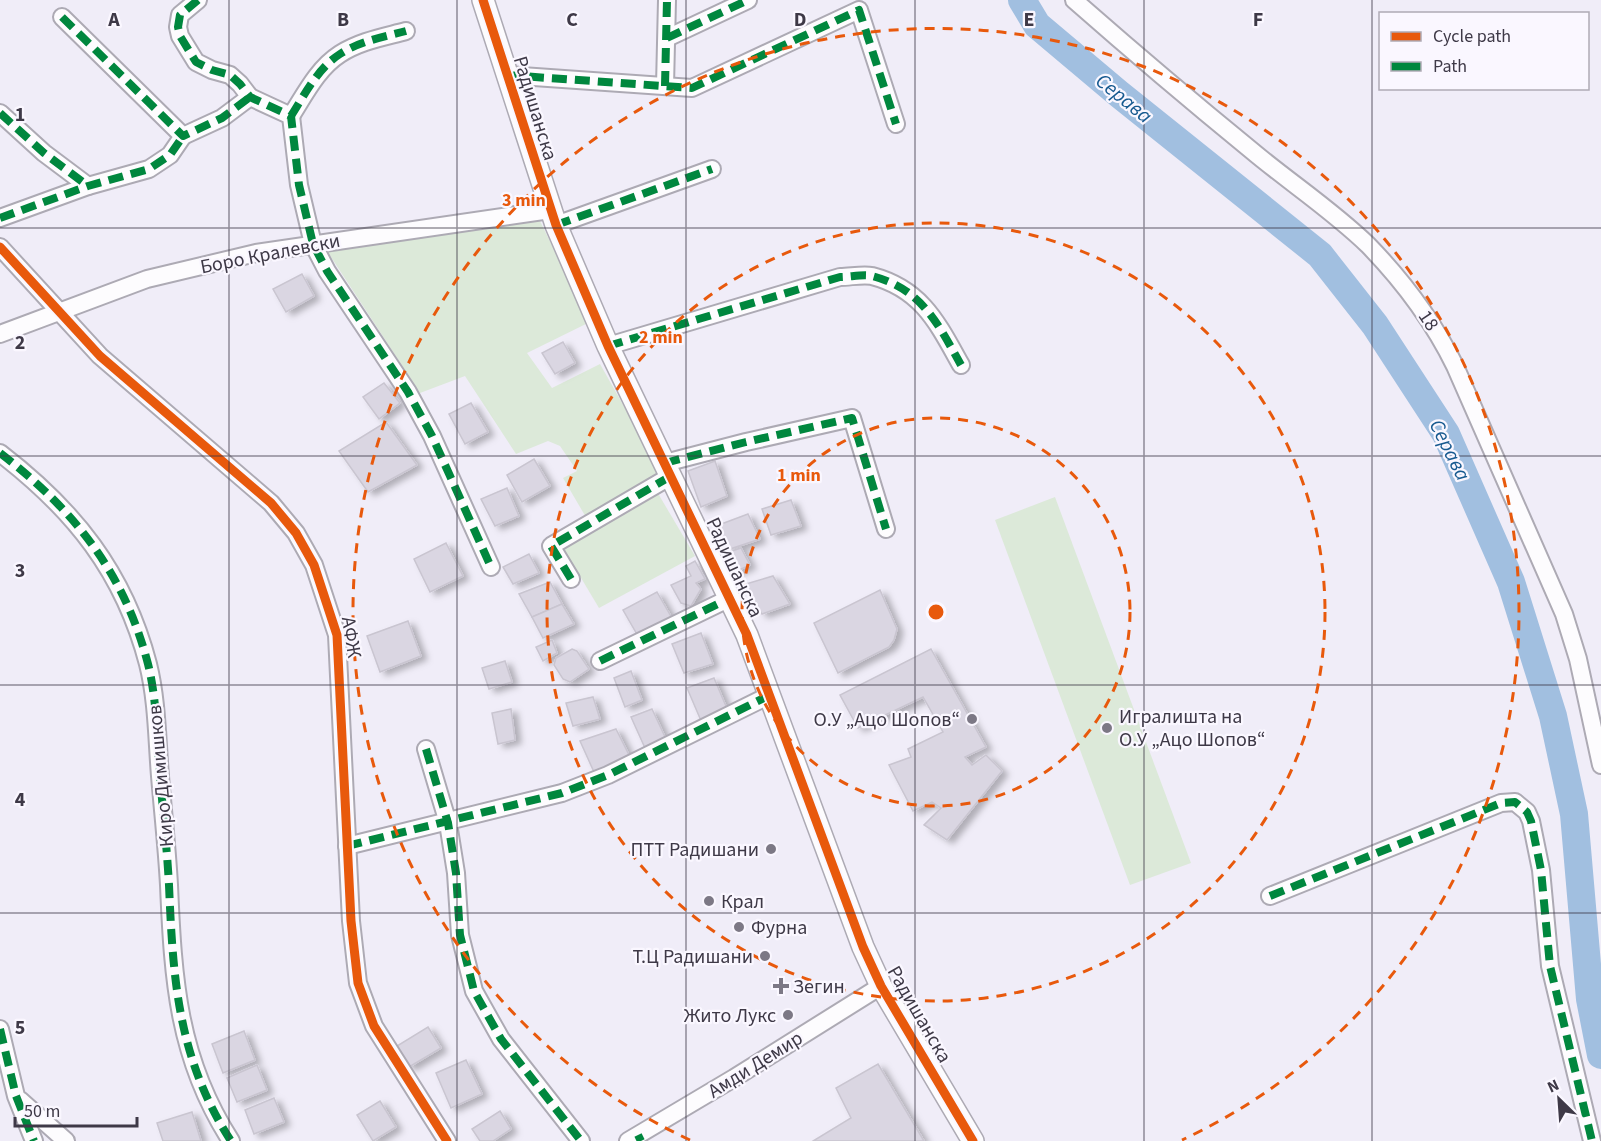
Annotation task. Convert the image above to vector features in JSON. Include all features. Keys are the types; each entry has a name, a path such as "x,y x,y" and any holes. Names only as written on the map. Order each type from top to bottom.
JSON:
{"street":[{"path":"198,0 180,15 178,27 180,36 196,62 230,75 250,97 291,116"},
{"name":"Радишанска","path":"483,0 553,218 608,346 747,635 859,936 881,986 973,1141"},
{"path":"665,86 667,0"},
{"path":"667,38 748,0"},
{"name":"18","path":"1074,0 1192,102 1306,192 1367,244 1405,286 1426,315 1455,366 1564,614 1578,659 1601,765"},
{"path":"506,75 692,88 859,10 896,124"},
{"path":"62,17 183,136"},
{"path":"406,31 371,40 340,54 321,71 291,116 299,185 313,244 327,271 408,392 432,436 490,567"},
{"path":"0,218 88,186 149,169 170,155 183,136 222,118 250,97"},
{"path":"0,113 44,153 88,186"},
{"name":"Боро Кралевски","path":"0,334 147,279 256,253 313,244 553,218 712,169"},
{"name":"АФЖ","path":"0,247 100,356 271,503 296,533 314,565 337,635 355,967 363,1000 374,1026 447,1141"},
{"path":"608,346 840,277 871,276 900,288 918,300 934,317 961,365"},
{"path":"571,579 551,546 668,469 746,441 852,418 886,530"},
{"name":"Киро Димишков","path":"0,453 29,475 53,498 90,540 121,588 135,621 148,665 155,717 169,883 170,933 182,1023 197,1077 209,1104 231,1141"},
{"path":"600,661 730,598"},
{"path":"347,846 448,823 571,790 608,775 770,695"},
{"path":"426,748 448,823 456,873 460,935 474,991 501,1039 582,1141"},
{"path":"1270,896 1501,803 1515,802 1527,812 1531,821 1541,870 1550,966 1592,1141"},
{"name":"Амди Демир","path":"635,1139 881,986"},
{"path":"0,1029 16,1096 34,1141"},
{"path":"16,1096 66,1141"}],"green space":[{"path":"539,219 590,322 527,353 552,388 600,364 661,472 587,519 563,478 577,471 560,446 548,441 516,454 465,376 420,393 327,251"},
{"path":"656,490 695,556 599,608 562,546"},
{"name":"Игралишта на О.У „Ацо Шопов“","path":"1055,497 1191,863 1130,885 995,520"}],"building":[{"path":"302,274 314,296 286,312 273,289"},
{"path":"563,342 575,363 555,374 542,353"},
{"path":"384,383 400,403 379,419 363,397"},
{"path":"471,403 488,432 465,444 449,414"},
{"path":"386,422 417,465 368,492 339,451"},
{"path":"534,459 550,486 522,502 507,475"},
{"path":"715,461 727,496 701,507 688,471"},
{"path":"507,488 519,516 495,526 481,499"},
{"path":"791,500 801,526 771,535 762,509"},
{"path":"748,514 760,539 727,550 716,526"},
{"path":"446,543 463,576 430,592 414,559"},
{"path":"741,548 750,565 735,572 726,553"},
{"path":"529,554 539,573 513,584 503,567"},
{"path":"695,561 705,579 696,583 701,589 691,606 681,603 671,585 691,576 686,566"},
{"path":"773,576 790,604 762,614 746,584"},
{"path":"550,582 562,604 532,617 519,594"},
{"path":"880,590 897,629 894,640 889,647 838,673 814,623"},
{"path":"657,592 673,620 638,636 623,610"},
{"path":"562,604 574,624 543,638 532,617"},
{"path":"408,621 421,656 380,672 367,636"},
{"path":"701,633 713,664 684,673 672,644"},
{"path":"552,640 557,653 543,661 536,647"},
{"path":"572,649 577,651 589,669 570,682 563,679 554,665 556,658"},
{"path":"931,649 986,747 965,757 972,765 986,755 1002,771 947,840 924,825 941,808 932,802 913,811 889,765 911,757 908,749 943,732 923,697 858,728 840,695"},
{"path":"505,661 512,682 489,689 482,668"},
{"path":"631,671 642,700 625,707 614,678"},
{"path":"714,678 728,711 702,723 687,688"},
{"path":"593,697 600,719 573,726 566,703"},
{"path":"511,709 515,740 498,744 492,713"},
{"path":"652,709 666,739 645,748 631,717"},
{"path":"616,729 630,757 594,772 580,741"},
{"path":"428,1027 441,1048 409,1067 397,1046"},
{"path":"244,1031 255,1060 223,1073 212,1044"},
{"path":"466,1060 482,1094 451,1108 436,1073"},
{"path":"878,1064 924,1141 813,1141 851,1118 836,1088"},
{"path":"257,1065 267,1090 237,1102 227,1078"},
{"path":"274,1098 284,1122 254,1134 245,1110"},
{"path":"380,1101 396,1127 373,1141 357,1115"},
{"path":"500,1111 511,1129 493,1141 480,1141 472,1129"},
{"path":"192,1112 201,1141 163,1141 157,1123"}],"waterway":[{"name":"Серава","path":"1022,0 1037,25 1119,94 1320,255 1375,325 1446,434 1511,582 1553,716 1574,814 1590,999 1601,1055"}],"marked path":[{"path":"198,0 180,15 178,27 180,36 196,62 230,75 250,97 291,116 299,185 313,244 327,271 408,392 432,436 491,567"},
{"path":"665,86 667,0"},
{"path":"667,38 748,0"},
{"path":"506,75 692,88 859,10 896,124"},
{"path":"62,17 183,136 222,118 250,97"},
{"path":"291,116 312,82 325,66 340,54 372,40 406,31"},
{"path":"0,113 44,153 88,186"},
{"path":"0,218 88,186 149,169 170,155 183,136"},
{"path":"556,225 712,169"},
{"path":"608,346 840,277 868,275 889,282 916,299 936,322 961,365"},
{"path":"665,463 852,418 886,529"},
{"path":"0,453 51,497 93,545 125,600 138,631 148,664 155,706 176,986 189,1049 213,1110 231,1141"},
{"path":"571,579 551,546 671,476"},
{"path":"600,661 730,598"},
{"path":"347,846 562,793 608,775 770,695"},
{"path":"426,749 448,823 456,873 460,935 474,991 501,1039 581,1141"},
{"path":"1270,896 1501,803 1515,802 1527,812 1531,821 1541,870 1550,966 1592,1141"},
{"path":"0,1029 16,1096 34,1141"},
{"path":"638,1135 641,1141"}],"cycle path":[{"path":"483,0 556,225 608,346 747,635 863,947 881,986 973,1141"},
{"path":"0,247 100,356 271,503 296,533 314,565 337,635 351,921 358,983 374,1026 447,1141"}],"place":[{"name":"О.У „Ацо Шопов“","path":"972,719"},
{"name":"Игралишта на О.У „Ацо Шопов“","path":"1107,728"},
{"name":"ПТТ Радишани","path":"771,849"},
{"name":"Крал","path":"709,901"},
{"name":"Фурна","path":"739,927"},
{"name":"Т.Ц Радишани","path":"765,956"},
{"name":"Зегин","path":"781,986"},
{"name":"Жито Лукс","path":"788,1015"}]}
